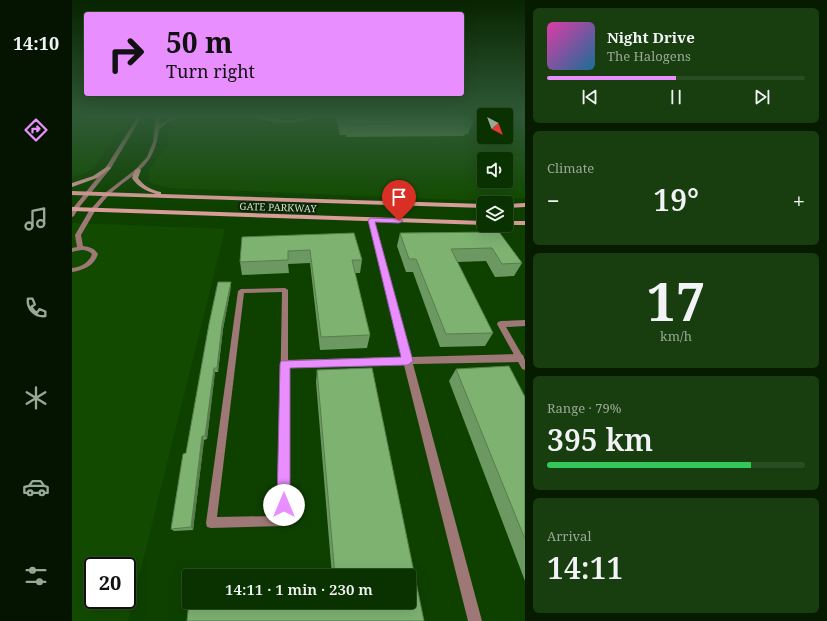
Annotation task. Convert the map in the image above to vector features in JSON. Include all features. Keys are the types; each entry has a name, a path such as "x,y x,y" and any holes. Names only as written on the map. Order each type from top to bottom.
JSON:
{"main road":[{"path":"72,185 95,177 108,168"},
{"path":"138,170 135,178 143,188 183,197"},
{"name":"GATE PARKWAY","path":"72,193 477,206"},
{"path":"513,206 525,205"},
{"name":"GATE PARKWAY","path":"73,211 477,223"},
{"path":"513,223 525,223"}],"street":[{"path":"73,211 90,193 122,145"},
{"path":"92,211 107,194 138,170 149,157 154,145"},
{"path":"371,220 475,621"},
{"path":"285,364 520,358"}],"lane":[{"path":"80,248 78,235 92,211"},
{"path":"72,250 80,248 91,249 94,252 94,258 87,265 72,270"},
{"path":"286,290 285,364 283,521 211,523 241,291 286,290"},
{"path":"525,323 501,324 525,367"}],"shaded area":[{"path":"72,145 109,145 94,168 84,174 72,177"},
{"path":"167,145 525,145 525,198 513,199 513,196 477,196 477,201 169,188 149,182 148,171"},
{"path":"72,223 225,229 136,589 136,557 84,557 84,609 131,609 128,621 72,621"}],"building":[{"path":"499,232 522,263 502,264 492,248 451,249 493,333 446,334 416,259 409,259 400,233"},
{"path":"354,233 362,260 352,260 370,335 321,337 310,250 288,251 288,260 240,262 242,237"},
{"path":"218,282 231,282 222,325 217,368 214,368 205,436 202,436 191,527 171,529 183,454 186,453"},
{"path":"509,366 525,397 525,539 456,369"},
{"path":"372,368 413,569 334,569 317,370"},
{"path":"416,582 424,621 187,621 188,609 416,609"}],"route":[{"path":"284,505 285,364 408,361 371,220 399,221"}]}
